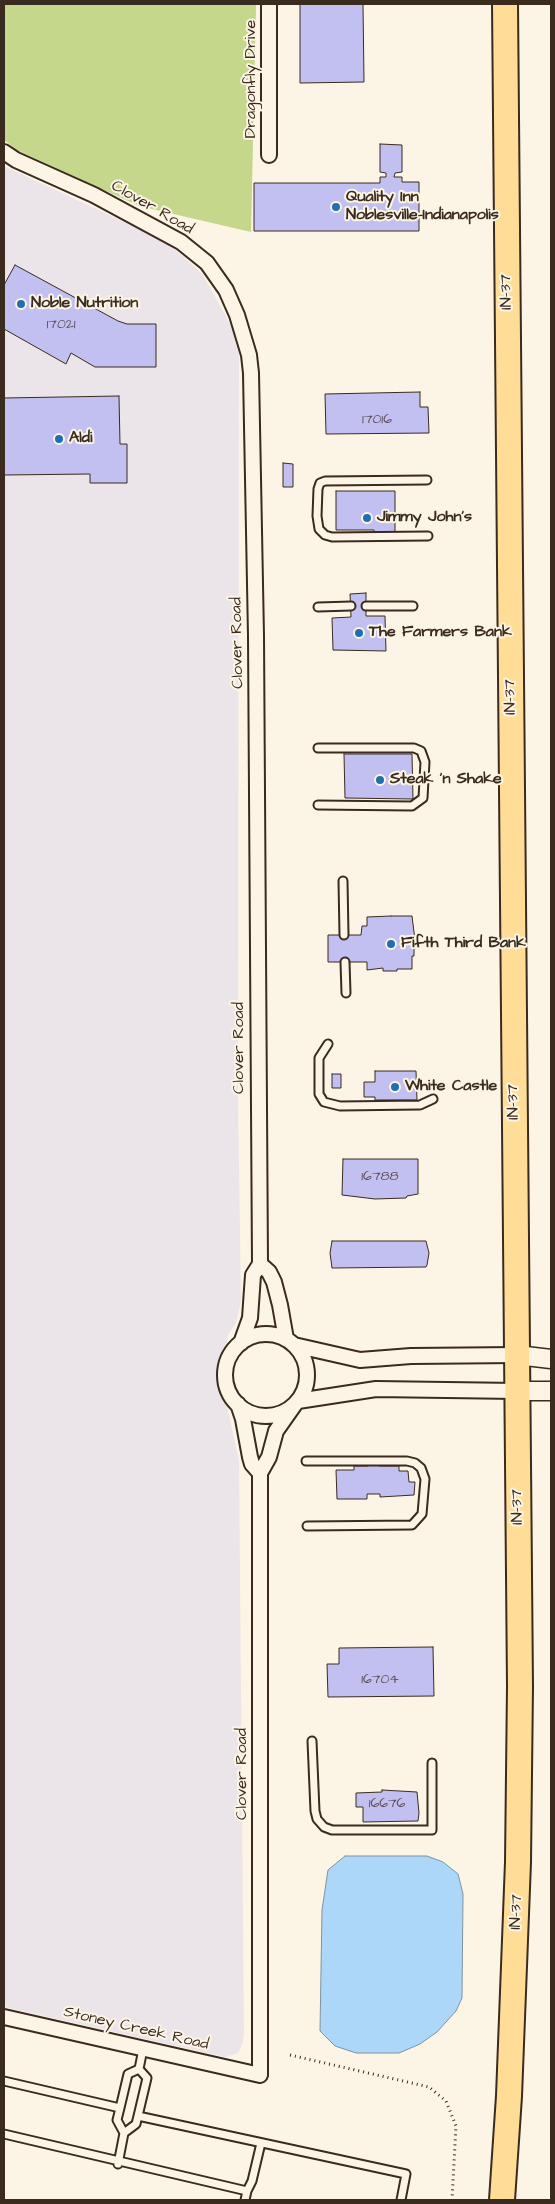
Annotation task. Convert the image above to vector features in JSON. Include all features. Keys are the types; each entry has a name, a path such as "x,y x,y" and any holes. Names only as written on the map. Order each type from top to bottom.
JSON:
{"highway":[{"name":"IN-37","path":"502,2200 509,2096 518,1862 520,1676 504,4"}],"street":[{"name":"Dragonfly Drive","path":"269,4 269,155"},
{"name":"Clover Road","path":"4,152 16,160 94,195 181,242 208,263 226,290 238,315 249,354 251,372 256,646 260,1264 253,1276 250,1318 241,1343"},
{"path":"260,1264 269,1272 274,1282 290,1342 302,1354 307,1378 304,1390 297,1402 285,1411 273,1415 260,1416 248,1412 238,1404 229,1391 226,1379 229,1359 241,1343 258,1335 277,1336 290,1342 360,1360 411,1356 516,1355 551,1359"},
{"path":"297,1402 376,1389 551,1391"},
{"name":"Clover Road","path":"260,2076 260,1473 269,1457 276,1431 297,1402"},
{"name":"Clover Road","path":"238,1404 252,1464 260,1473"},
{"name":"Stoney Creek Road","path":"4,2017 260,2076"}],"lane":[{"path":"427,480 326,481 320,483 317,525 322,532 332,537 428,536"},
{"path":"318,607 351,606"},
{"path":"366,606 413,606"},
{"path":"318,748 414,748 421,751 425,762 423,798 412,806 318,805"},
{"path":"343,881 344,936"},
{"path":"345,962 346,992"},
{"path":"328,1044 319,1058 319,1094 324,1102 340,1106 420,1105 433,1099"},
{"path":"306,1461 407,1461 415,1463 421,1468 425,1479 422,1514 412,1525 307,1526"},
{"path":"312,1741 315,1811 324,1828 332,1830 432,1830 432,1763"},
{"path":"139,2069 143,2049"},
{"path":"118,2164 124,2133 117,2120 128,2074 139,2069"},
{"path":"124,2133 136,2124 147,2078 139,2069"},
{"path":"4,2081 120,2108"},
{"path":"138,2116 406,2174 401,2200"},
{"path":"4,2134 118,2164 247,2191"},
{"path":"245,2200 252,2182 261,2143"}],"path":[{"path":"290,2055 430,2087 446,2101 456,2126 452,2200"}],"shaded area":[{"path":"4,166 161,239 184,257 203,275 226,316 233,331 239,357 238,1097 241,1301 236,1323 228,1335 222,1396 228,1410 239,1461 244,2034 238,2053 225,2057 4,2007"}],"green space":[{"path":"4,4 255,4 251,232 139,206 17,150 4,140"}],"water":[{"path":"345,1856 427,1856 443,1862 458,1874 463,1894 462,1998 456,2011 437,2032 420,2044 399,2053 356,2053 335,2046 320,2031 322,1910 328,1870"}],"building":[{"path":"300,4 363,4 364,82 300,83"},
{"name":"Quality Inn Noblesville-Indianapolis","path":"380,144 402,145 402,172 395,173 394,177 402,177 402,182 419,182 419,231 254,231 254,183 380,183 380,177 386,177 386,173 380,172"},
{"path":"15,265 118,321 127,324 156,324 156,367 95,367 71,353 66,364 4,329 4,285"},
{"path":"420,392 420,407 428,407 429,433 326,434 325,394"},
{"path":"119,396 120,444 127,444 127,483 90,483 90,474 4,475 4,398"},
{"path":"283,463 293,464 293,487 283,487"},
{"path":"336,491 395,491 395,532 374,533 374,530 336,530"},
{"path":"366,593 366,616 385,616 386,651 333,650 332,618 351,617 350,594"},
{"path":"344,754 412,754 413,799 345,798"},
{"path":"412,916 416,948 414,948 414,956 412,956 412,969 397,969 397,971 383,971 383,968 367,970 367,962 328,962 328,935 361,935 362,926 367,926 367,917"},
{"path":"375,1071 416,1071 417,1100 375,1100 375,1097 364,1097 364,1082 375,1082"},
{"path":"332,1074 341,1074 341,1088 332,1088"},
{"path":"343,1159 418,1159 418,1194 407,1196 406,1198 375,1199 342,1195"},
{"path":"332,1241 426,1241 429,1253 427,1265 426,1267 332,1268 330,1253"},
{"path":"368,1464 399,1466 399,1471 408,1471 409,1482 415,1482 414,1495 380,1497 380,1494 367,1494 367,1499 337,1499 336,1470 354,1470 354,1466 368,1466"},
{"path":"433,1647 434,1696 328,1697 327,1664 339,1664 339,1648"},
{"path":"382,1790 417,1792 418,1821 363,1822 363,1807 356,1807 356,1793 382,1792"}],"place":[{"name":"Quality Inn Noblesville-Indianapolis","path":"336,207"},
{"name":"Noble Nutrition","path":"21,304"},
{"name":"Aldi","path":"59,439"},
{"name":"Jimmy John's","path":"367,518"},
{"name":"The Farmers Bank","path":"359,633"},
{"name":"Steak 'n Shake","path":"380,780"},
{"name":"Fifth Third Bank","path":"391,944"},
{"name":"White Castle","path":"395,1087"}]}
